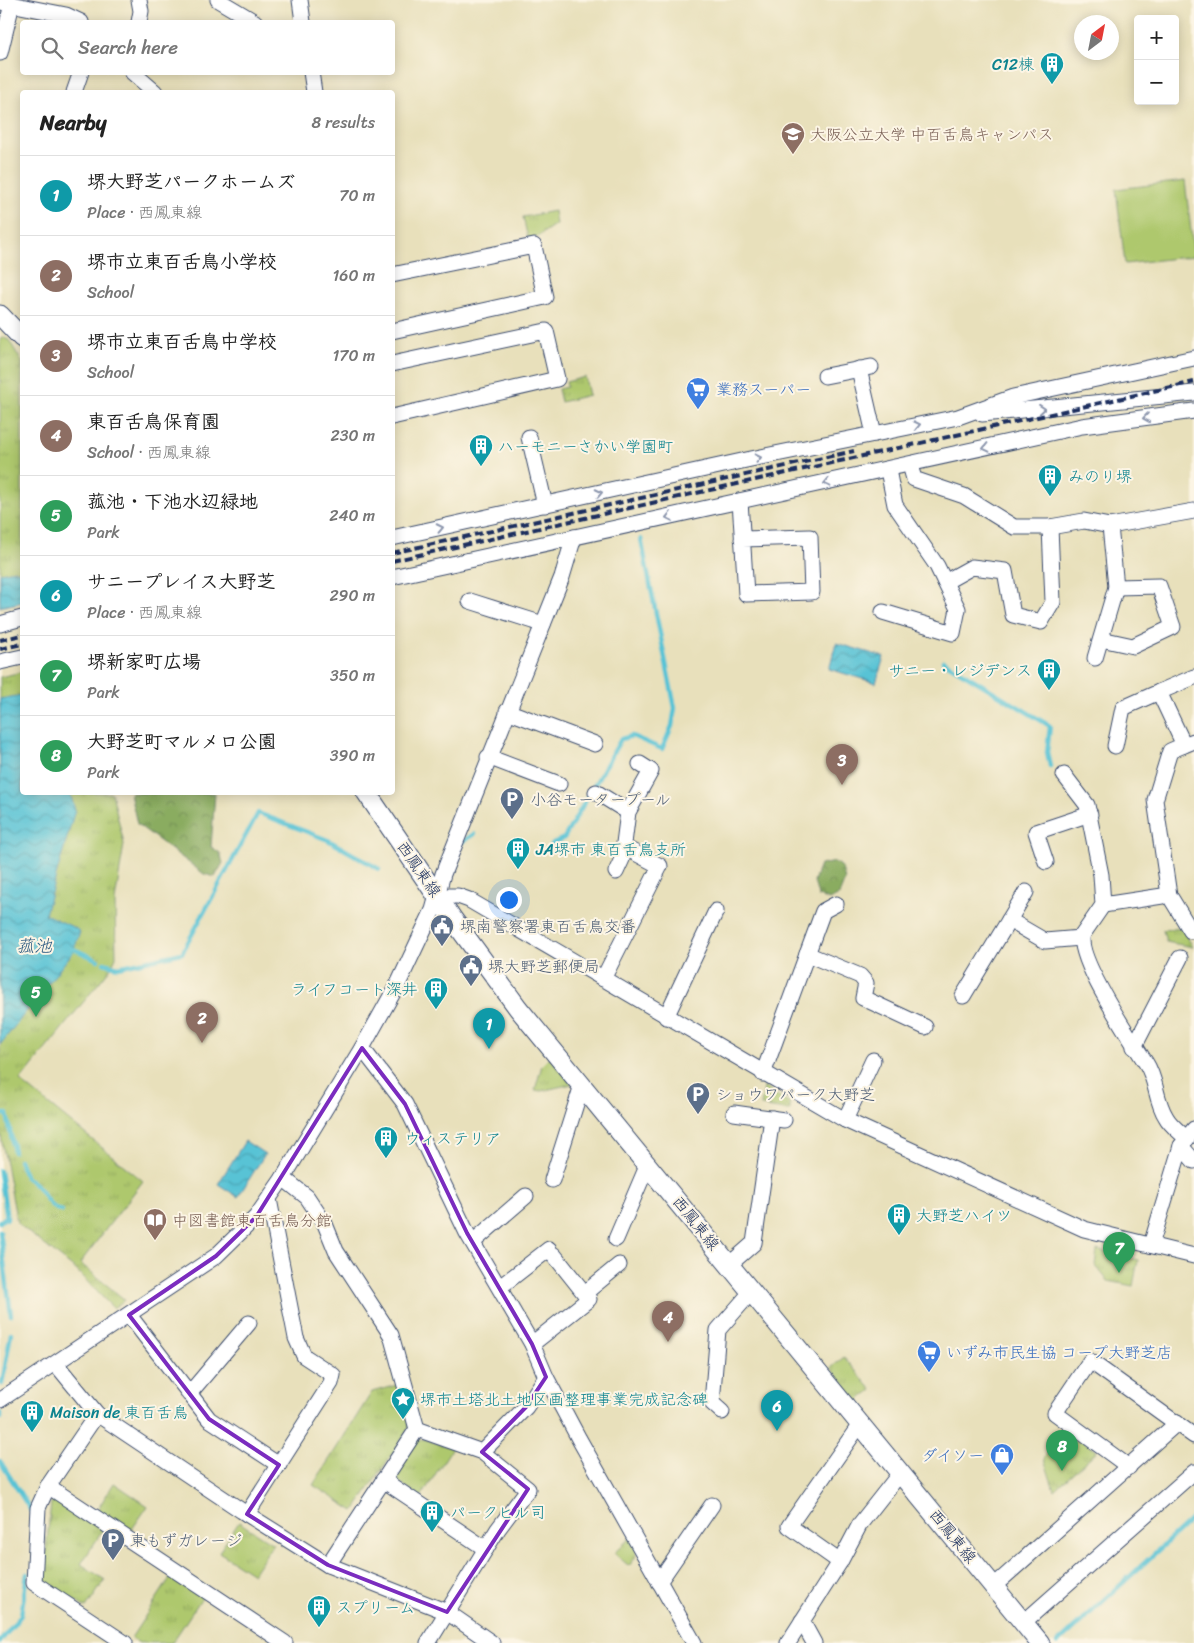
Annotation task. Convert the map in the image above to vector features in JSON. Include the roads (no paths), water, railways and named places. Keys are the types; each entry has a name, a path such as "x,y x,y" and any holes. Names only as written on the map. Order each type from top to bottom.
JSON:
{"main road":[{"path":"2,322 20,336"},
{"name":"西鳳東線","path":"368,795 437,896 518,1008 1040,1643"}],"street":[{"path":"139,0 141,11 139,20"},
{"path":"218,0 252,20"},
{"path":"300,0 303,20"},
{"path":"0,53 6,3 66,15 77,20"},
{"path":"75,90 80,75"},
{"path":"135,75 153,90"},
{"path":"311,75 314,90"},
{"path":"395,274 534,246 545,297 395,330"},
{"path":"395,363 546,331 557,379 395,416"},
{"path":"958,417 1013,397 1194,358"},
{"path":"825,376 865,368 874,434"},
{"path":"395,537 958,417 1194,393"},
{"path":"395,576 888,470 1082,426 1194,411"},
{"path":"530,437 545,505"},
{"path":"910,465 914,479 964,496 1014,527 1050,527 1084,521 1110,526 1192,517"},
{"path":"883,612 953,633 958,608 937,566 895,505 888,470"},
{"path":"740,501 742,539 746,594 812,592 810,537 742,539"},
{"path":"1096,658 1116,587 1110,526"},
{"path":"945,582 972,567 1005,572 1013,615 1041,622 1053,602 1050,527"},
{"path":"0,1400 23,1387 216,1256 256,1217 283,1178 362,1048 399,982 433,910 443,874 488,757 562,577 574,537"},
{"path":"1101,639 1133,646 1173,627 1159,586 1116,587"},
{"path":"470,601 543,624"},
{"path":"0,624 20,619"},
{"path":"0,662 20,657"},
{"path":"1115,746 1124,708 1194,677"},
{"path":"1159,692 1189,743 1170,750 1155,800 1169,894 1191,931"},
{"path":"507,711 595,744"},
{"path":"488,757 559,784"},
{"path":"616,872 624,847 628,812 651,771 640,764"},
{"path":"1064,775 1088,804 1101,875 1103,905 1081,938"},
{"path":"596,792 628,812"},
{"path":"1046,862 1036,832 1090,814"},
{"path":"603,979 660,866 624,847"},
{"path":"963,996 1026,892"},
{"path":"1103,905 1169,894"},
{"path":"437,896 458,896 469,900 763,1074 845,1120 1084,1229 1194,1256"},
{"path":"763,1074 823,911 836,904"},
{"path":"666,1016 716,911"},
{"path":"1009,920 1045,941 1081,938"},
{"path":"1081,938 1092,970 1134,1047 1154,1078 1160,1104 1166,1118 1187,1138 1194,1161"},
{"path":"806,954 860,976 866,983 863,998 924,1027"},
{"path":"1134,1047 1180,958"},
{"path":"362,1048 405,1104 473,1242 532,1344 546,1377 694,1643"},
{"path":"845,1120 873,1060"},
{"path":"552,1180 582,1085"},
{"path":"730,1264 754,1243 778,1119 734,1112"},
{"path":"1151,1245 1187,1138"},
{"path":"616,1239 648,1164"},
{"path":"283,1178 308,1197 325,1224 336,1251 391,1336 416,1430 328,1565"},
{"path":"473,1242 526,1196"},
{"path":"247,1514 331,1383 333,1375 304,1356 296,1338 269,1199"},
{"path":"500,1287 552,1252 589,1299 532,1344"},
{"path":"585,1294 618,1266"},
{"path":"722,1412 712,1403 718,1330 752,1291"},
{"path":"129,1315 209,1419 279,1464"},
{"path":"189,1394 249,1323"},
{"path":"1128,1467 1055,1414 1090,1361 1194,1436"},
{"path":"56,1364 97,1414 247,1514 328,1565 447,1612 492,1643"},
{"path":"482,1452 526,1407 546,1377"},
{"path":"97,1414 48,1486 38,1508 34,1583 125,1643"},
{"path":"840,1562 789,1526 861,1423"},
{"path":"994,1586 1177,1424"},
{"path":"416,1430 482,1452 528,1489 486,1548 428,1643"},
{"path":"788,1643 840,1562 860,1524 901,1472"},
{"path":"1024,1622 1194,1472"},
{"path":"383,1480 486,1548"},
{"path":"48,1486 285,1643"},
{"path":"659,1582 704,1510"},
{"path":"802,1621 814,1643"}],"water":[{"path":"14,570 20,572 20,602 0,607 0,573"},
{"path":"836,643 884,657 876,683 829,669"},
{"name":"菰池","path":"20,695 20,795 71,795 75,810 45,914 80,932 73,952 0,1045 0,699"},
{"path":"245,1141 265,1154 238,1197 218,1184"}],"waterway":[{"path":"550,849 553,843 564,838 621,739 632,736 662,749 672,726 675,708 641,539"},
{"path":"943,661 1050,726 1047,752 1050,766"},
{"path":"104,963 118,967 182,953 258,813 328,840 379,869"},
{"path":"462,842 474,834"},
{"path":"74,949 98,960"},
{"path":"0,1114 7,1114 14,1152"},
{"path":"19,1160 26,1178 36,1185 51,1205 62,1211"},
{"path":"0,1171 7,1219"},
{"path":"0,1222 7,1216"},
{"path":"0,1231 11,1315"},
{"path":"2,1384 11,1333"},
{"path":"0,1413 0,1418"},
{"path":"0,1461 33,1514"},
{"path":"1058,1643 1194,1517"},
{"path":"0,1642 21,1615 27,1574"}],"railway":[{"path":"395,560 1194,382"},
{"path":"395,552 854,451"},
{"path":"0,640 20,635"},
{"path":"0,649 20,644"}],"place":[{"name":"C12棟","path":"1052,85"},
{"name":"大阪公立大学 中百舌鳥キャンパス","path":"793,155"},
{"name":"業務スーパー","path":"698,410"},
{"name":"ハーモニーさかい学園町","path":"481,467"},
{"name":"みのり堺","path":"1050,497"},
{"name":"サニー・レジデンス","path":"1049,691"},
{"name":"堺市立東百舌鳥中学校","path":"842,785"},
{"name":"小谷モータープール","path":"512,820"},
{"name":"JA堺市 東百舌鳥支所","path":"518,870"},
{"name":"堺南警察署東百舌鳥交番","path":"442,947"},
{"name":"堺大野芝郵便局","path":"471,987"},
{"name":"ライフコート深井","path":"436,1010"},
{"name":"菰池・下池水辺緑地","path":"36,1017"},
{"name":"堺市立東百舌鳥小学校","path":"202,1043"},
{"name":"堺大野芝パークホームズ","path":"489,1049"},
{"name":"ショウワパーク大野芝","path":"698,1115"},
{"name":"ウィステリア","path":"386,1159"},
{"name":"大野芝ハイツ","path":"899,1236"},
{"name":"中図書館東百舌鳥分館","path":"155,1241"},
{"name":"堺新家町広場","path":"1119,1273"},
{"name":"東百舌鳥保育園","path":"668,1342"},
{"name":"いずみ市民生協 コープ大野芝店","path":"929,1373"},
{"name":"堺市土塔北土地区画整理事業完成記念碑","path":"403,1420"},
{"name":"サニープレイス大野芝","path":"777,1431"},
{"name":"Maison de 東百舌鳥","path":"32,1433"},
{"name":"大野芝町マルメロ公園","path":"1062,1471"},
{"name":"ダイソー","path":"1002,1476"},
{"name":"パークヒル司","path":"432,1533"},
{"name":"東もずガレージ","path":"113,1561"},
{"name":"スプリーム","path":"319,1628"}]}
